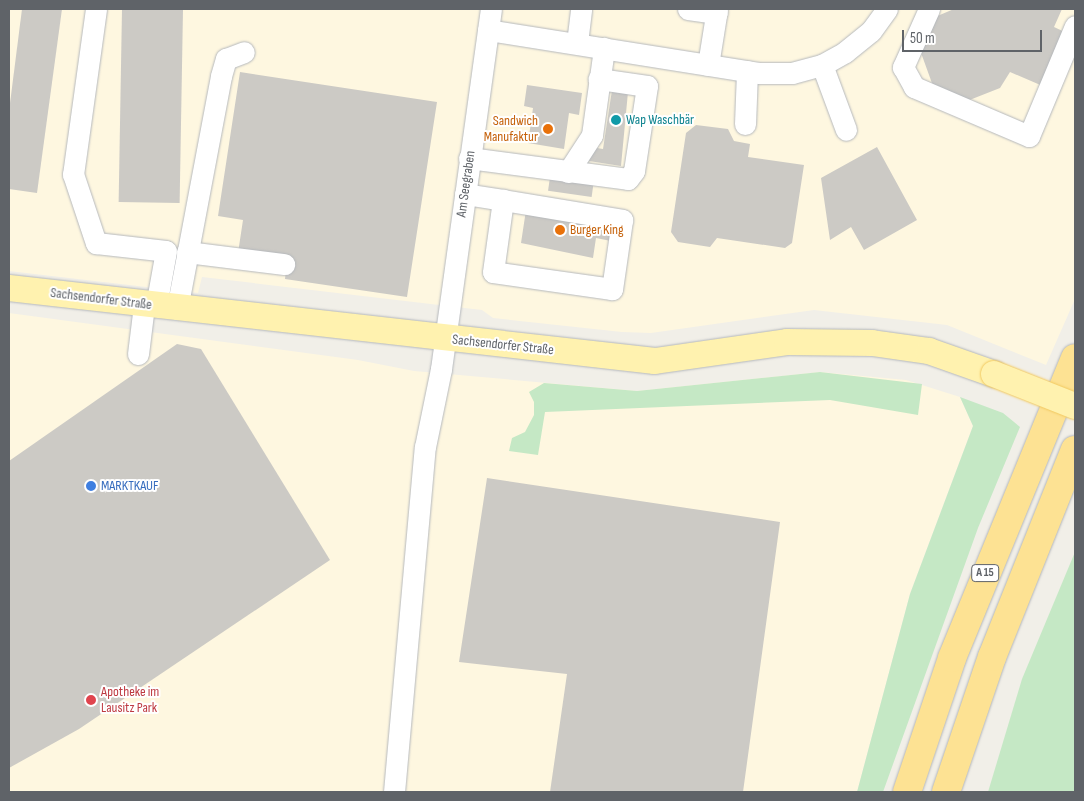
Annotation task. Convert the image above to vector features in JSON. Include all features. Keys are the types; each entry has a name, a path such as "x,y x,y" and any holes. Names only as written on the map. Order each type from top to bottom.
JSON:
{"highway":[{"name":"A 15","path":"907,792 952,658 1075,358"},
{"name":"A 15","path":"946,792 992,657 1075,450"}],"main road":[{"name":"Sachsendorfer Straße","path":"9,288 445,339 655,360 787,342 844,341 929,351 1075,406"}],"street":[{"path":"96,9 73,174 96,243 166,251 159,307"},
{"name":"Am Seegraben","path":"394,792 425,447 445,339 469,158 492,9"},
{"path":"576,43 581,9"},
{"path":"688,9 717,11 708,65"},
{"path":"488,30 747,71 792,73 822,65 871,31 887,9"},
{"path":"929,9 903,67 914,87 1029,136 1075,26"},
{"path":"568,172 592,135 604,48"},
{"path":"138,354 187,252 221,76 226,59 244,52"},
{"path":"822,65 846,130"},
{"path":"746,124 747,71"},
{"path":"469,158 621,180 634,171 647,86 599,79"},
{"path":"465,194 503,200 622,220 612,288 493,272 503,200"},
{"path":"187,252 284,264"}],"shaded area":[{"path":"9,9 1075,9 1075,299 1046,365 947,325 814,310 651,333 622,332 493,318 482,310 202,277 198,293 9,271"},
{"path":"9,313 358,360 414,371 637,391 820,372 906,380 960,397 973,426 910,594 857,792 9,792"}],"green space":[{"path":"820,372 922,384 918,415 830,400 545,412 538,455 509,451 512,438 525,432 534,415 534,402 529,392 544,383 637,391"},
{"path":"960,397 1003,413 1020,427 978,528 883,792 857,792 910,594 973,426"},
{"path":"1075,552 1075,792 988,792 1022,679"}],"building":[{"path":"22,9 62,9 37,193 9,189 9,111"},
{"path":"122,9 183,10 180,203 119,202"},
{"path":"954,9 1062,9 1054,27 1069,34 1045,87 1010,72 1000,88 967,101 933,86 920,50 935,17"},
{"path":"240,72 437,102 407,297 285,279 287,260 238,253 243,220 218,216"},
{"name":"Sandwich Manufaktur","path":"527,85 582,93 579,115 569,113 564,149 528,143 533,108 524,106"},
{"name":"Wap Waschbär","path":"612,90 628,92 621,166 589,161 591,147 603,149"},
{"path":"696,125 728,129 734,141 750,144 748,157 804,165 792,243 785,248 717,238 710,247 678,242 671,232 686,133"},
{"path":"877,147 917,220 864,250 851,227 830,240 821,178"},
{"path":"550,177 594,183 592,197 548,191"},
{"name":"Burger King","path":"526,210 614,225 611,241 596,238 593,258 521,243"},
{"path":"177,344 201,349 330,560 79,729 9,768 9,461"},
{"path":"487,478 780,522 743,792 550,792 567,674 459,662"}],"place":[{"name":"Wap Waschbär","path":"616,120"},
{"name":"Sandwich Manufaktur","path":"548,129"},
{"name":"Burger King","path":"560,230"},
{"name":"MARKTKAUF","path":"91,486"},
{"name":"Apotheke im Lausitz Park","path":"91,700"}]}
